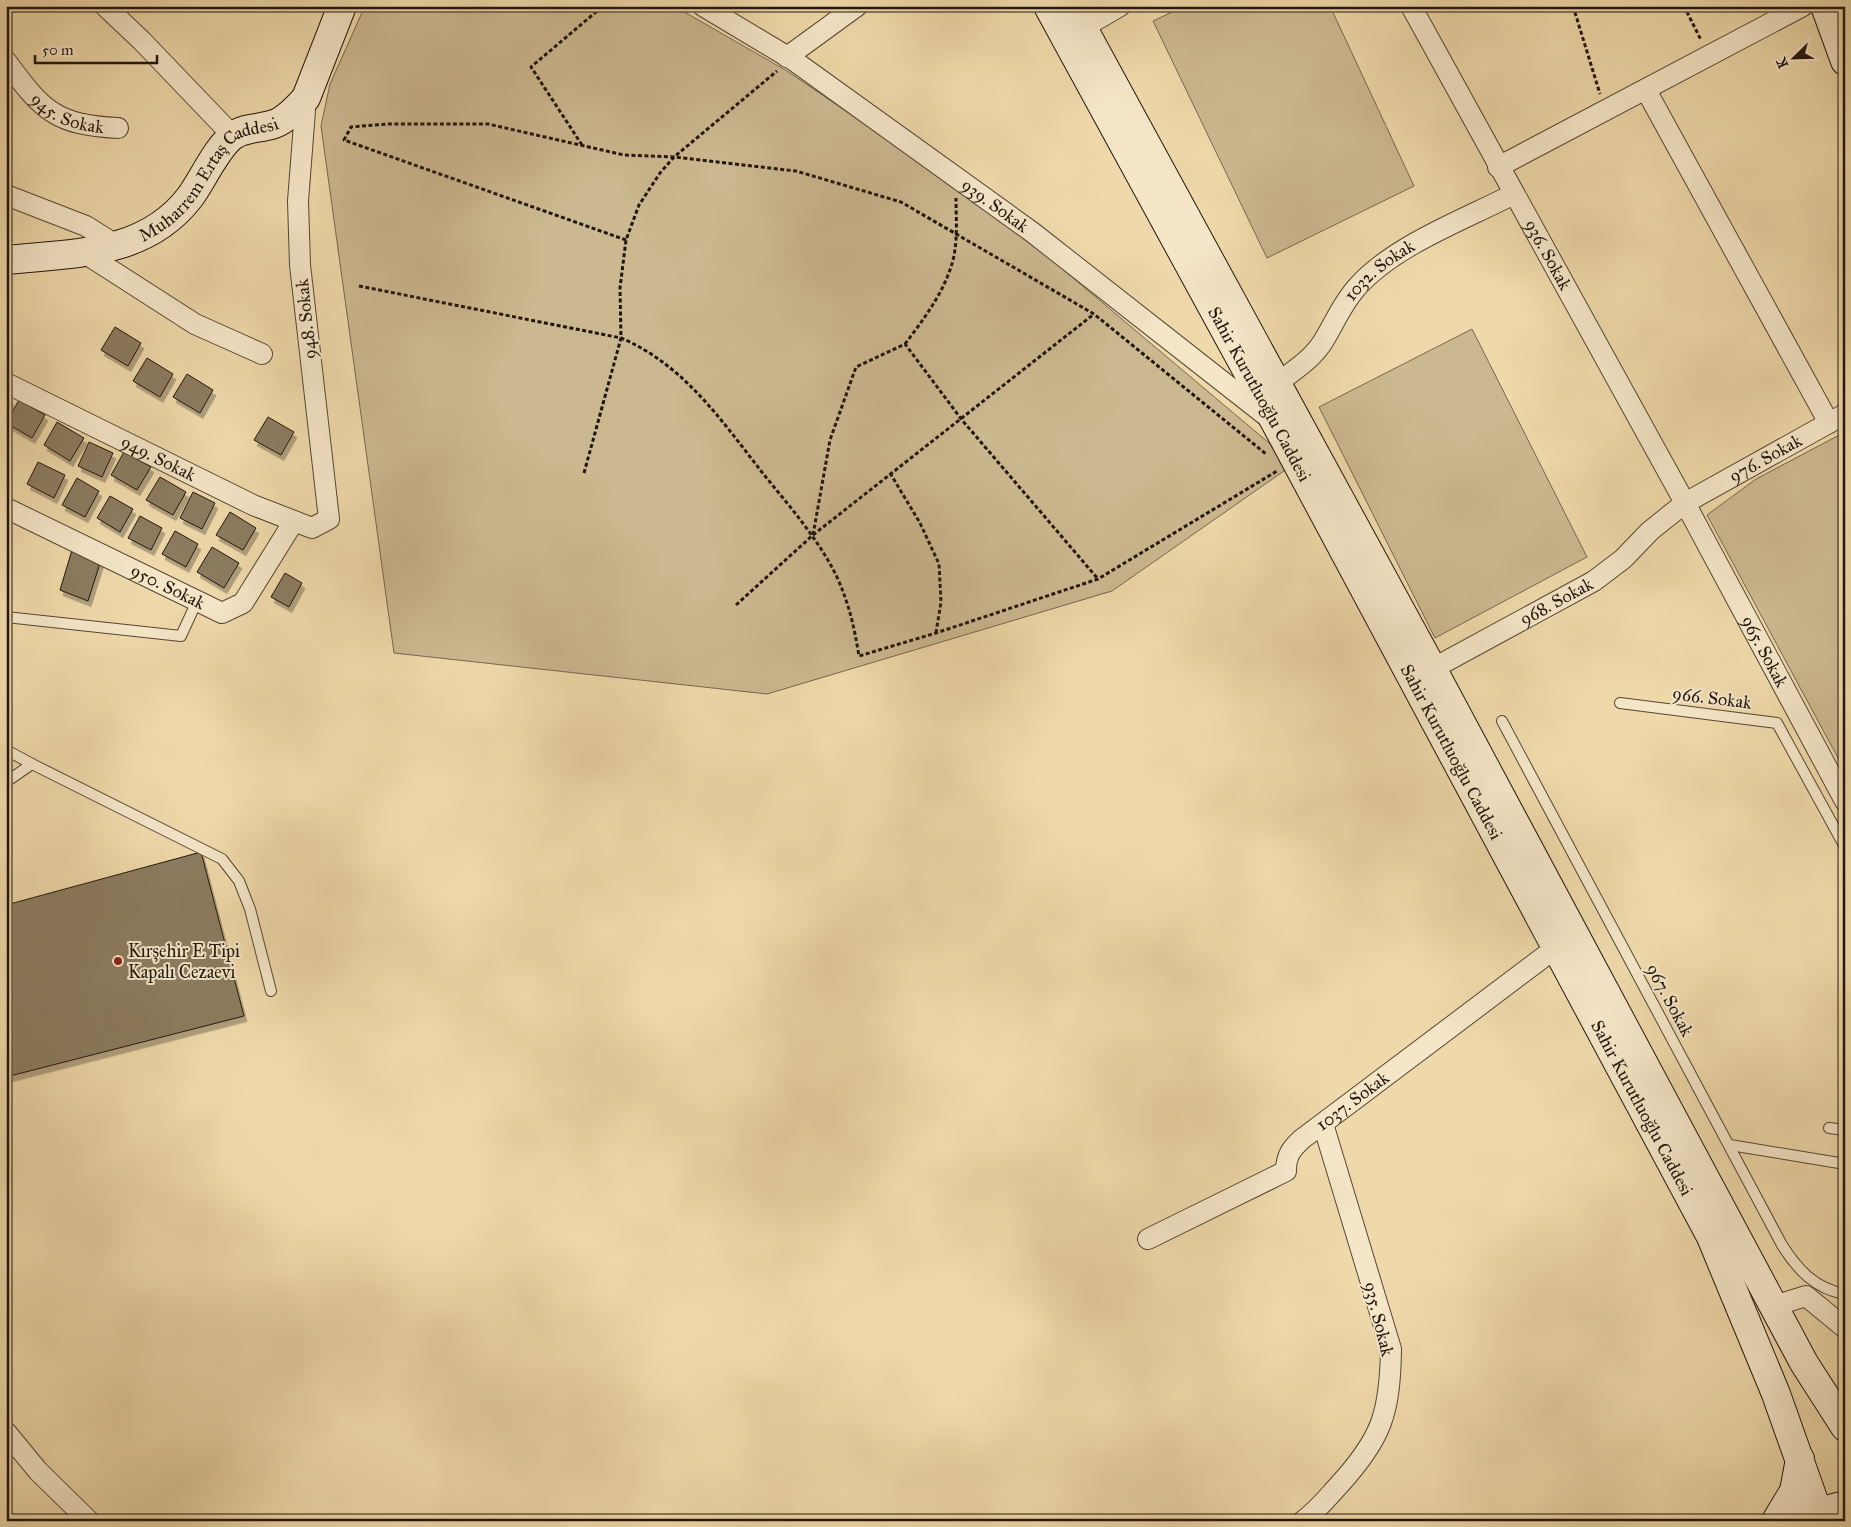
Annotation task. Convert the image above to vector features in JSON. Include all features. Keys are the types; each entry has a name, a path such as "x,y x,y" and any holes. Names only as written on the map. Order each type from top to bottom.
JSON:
{"street":[{"path":"104,6 142,41 233,136"},
{"name":"939. Sokak","path":"703,6 1032,232 1275,422"},
{"path":"785,63 857,6"},
{"name":"Sahir Kurutluoğlu Caddesi","path":"1048,6 1073,24 1276,384 1422,674 1556,948 1711,1237 1730,1278 1800,1458 1820,1516"},
{"path":"1073,24 1120,6"},
{"name":"936. Sokak","path":"1411,6 1498,167 1685,503"},
{"path":"1498,167 1803,6"},
{"path":"1825,6 1845,61"},
{"name":"Muharrem Ertaş Caddesi","path":"6,260 86,254 119,246 143,236 165,222 188,200 204,178 217,154 233,136 252,128 274,124 296,110 306,98 341,7"},
{"name":"Sahir Kurutluoğlu Caddesi","path":"1073,24 1275,422 1422,674 1804,1363 1845,1427"},
{"name":"945. Sokak","path":"6,61 28,92 47,110 72,123 118,128"},
{"path":"1646,90 1837,418"},
{"name":"948. Sokak","path":"303,524 329,519 300,265 298,202 306,98"},
{"name":"1032. Sokak","path":"1276,384 1308,359 1324,341 1335,317 1358,286 1389,258 1514,194"},
{"path":"6,195 86,226 119,246"},
{"path":"86,254 195,324 262,354"},
{"name":"949. Sokak","path":"6,383 244,501 303,524"},
{"name":"976. Sokak","path":"1685,503 1837,418"},
{"name":"968. Sokak","path":"1422,674 1594,582 1623,559 1650,531 1685,503"},
{"name":"965. Sokak","path":"1685,503 1845,801"},
{"name":"950. Sokak","path":"6,508 222,613 243,603 303,524"},
{"name":"1037. Sokak","path":"1148,1238 1286,1171 1286,1158 1291,1149 1556,948"},
{"name":"935. Sokak","path":"1303,1521 1313,1514 1359,1464 1376,1437 1389,1400 1391,1374 1391,1349 1323,1124"},
{"path":"1774,1306 1813,1291 1845,1328"},
{"path":"6,1432 38,1471 89,1521"},
{"path":"1776,1521 1794,1491 1800,1458"},
{"path":"1783,1521 1820,1516 1845,1505"}],"lane":[{"path":"6,617 182,636 197,601"},
{"name":"966. Sokak","path":"1620,703 1777,723 1845,847"},
{"name":"967. Sokak","path":"1502,720 1794,1264 1813,1291"},
{"path":"6,750 222,859 239,881 250,909 271,991"},
{"path":"6,782 32,764"},
{"path":"1829,1128 1845,1130"},
{"path":"1730,1145 1845,1164"},
{"path":"1813,1291 1845,1294"}],"path":[{"path":"583,146 532,67 603,6"},
{"path":"1573,6 1605,111"},
{"path":"1684,6 1710,56"},
{"path":"784,77 785,63"},
{"path":"584,473 621,338 620,288 626,240 639,204 660,173 674,157 785,63"},
{"path":"626,240 344,140 351,127 387,124 488,124 624,155 674,157 796,172 901,202 1094,314 1268,455"},
{"path":"812,535 830,440 856,368 905,344 924,320 953,260 956,233 956,194"},
{"path":"359,286 621,338 644,347 700,395 812,535 836,575 851,610 859,656 936,633 1098,579 1283,467"},
{"path":"736,605 812,535 890,473 962,420 1094,314"},
{"path":"905,344 962,420 1098,579"},
{"path":"890,473 920,523 939,564 941,602 936,633"}],"shaded area":[{"path":"365,6 674,6 787,71 996,213 1294,464 1112,591 767,694 394,653 321,126 330,84"},
{"path":"1185,6 1330,6 1414,186 1267,258 1153,21"},
{"path":"1472,329 1587,557 1435,638 1319,407"},
{"path":"1845,432 1845,771 1707,515 1756,479"}],"building":[{"path":"115,327 141,343 128,366 101,350"},
{"path":"147,358 173,374 160,397 133,381"},
{"path":"187,374 213,390 200,413 173,397"},
{"path":"6,398 11,400 6,410"},
{"path":"19,400 45,415 32,438 6,423"},
{"path":"268,417 294,432 281,455 254,440"},
{"path":"57,422 84,438 70,461 44,445"},
{"path":"89,442 113,453 102,477 78,466"},
{"path":"124,452 151,467 137,490 111,475"},
{"path":"38,462 65,475 54,498 27,484"},
{"path":"160,477 186,492 173,515 146,500"},
{"path":"77,478 99,491 85,517 62,505"},
{"path":"193,492 215,503 202,529 180,518"},
{"path":"110,496 133,509 120,532 97,518"},
{"path":"230,512 256,528 243,550 216,535"},
{"path":"140,516 162,528 151,550 128,538"},
{"path":"175,531 198,544 186,567 162,554"},
{"path":"212,547 239,563 224,588 197,572"},
{"path":"72,550 101,560 88,601 60,590"},
{"path":"285,573 302,583 289,607 271,597"},
{"name":"Kırşehir E Tipi Kapalı Cezaevi","path":"201,852 244,1016 6,1077 6,905"}],"place":[{"name":"Kırşehir E Tipi Kapalı Cezaevi","path":"118,961"}]}
